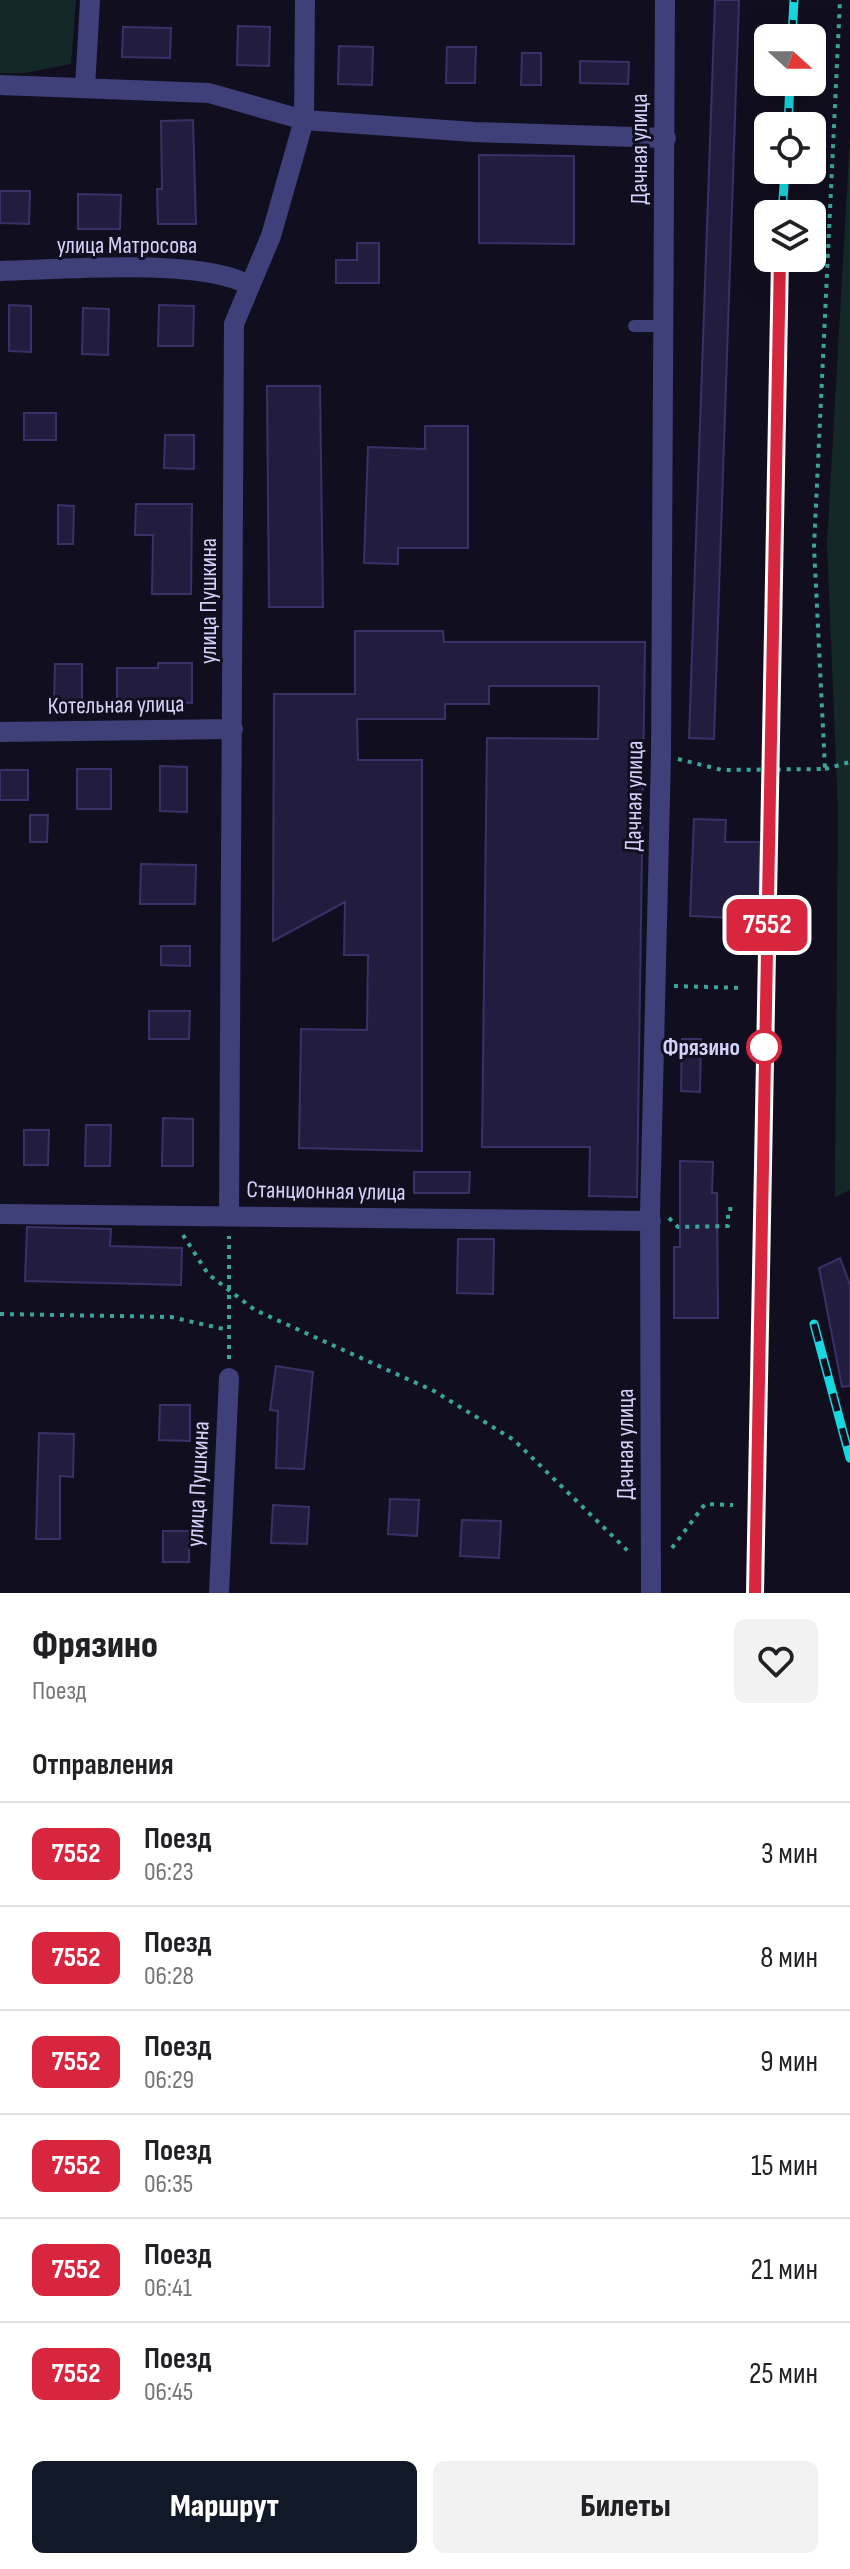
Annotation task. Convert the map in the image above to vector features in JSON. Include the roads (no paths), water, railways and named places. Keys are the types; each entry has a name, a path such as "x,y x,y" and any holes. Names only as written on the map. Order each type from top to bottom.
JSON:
{"street":[{"path":"85,88 90,0"},
{"name":"улица Пушкина","path":"229,1215 234,324 271,236 304,120 305,0"},
{"name":"Дачная улица","path":"651,1584 650,1217 661,755 665,0"},
{"path":"0,85 209,93 304,120 474,132 666,138"},
{"name":"улица Матросова","path":"0,271 200,269 233,276 250,286"},
{"name":"Котельная улица","path":"0,732 233,729"},
{"name":"Станционная улица","path":"0,1214 650,1217"},
{"name":"улица Пушкина","path":"219,1593 229,1378"}],"lane":[{"path":"634,326 664,326"}],"railway":[{"path":"793,24 794,0"},
{"path":"789,96 789,112"},
{"path":"783,200 784,184"},
{"path":"755,1593 780,272"},
{"path":"814,1324 850,1458"}],"train":[{"name":"7552","path":"755,1593 779,272"}],"place":[{"name":"Фрязино","path":"764,1047"}]}
